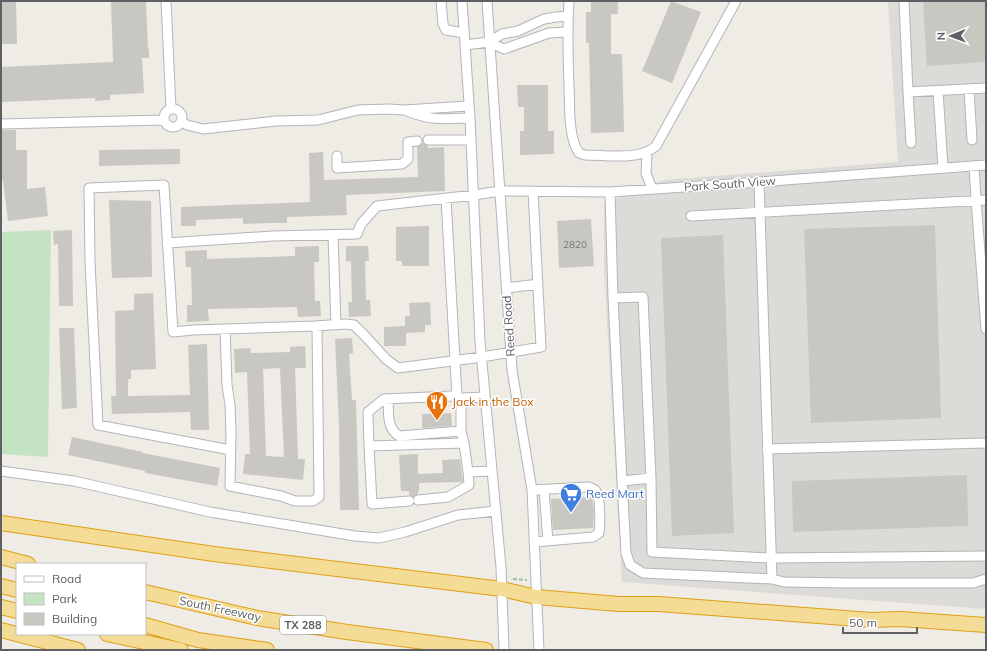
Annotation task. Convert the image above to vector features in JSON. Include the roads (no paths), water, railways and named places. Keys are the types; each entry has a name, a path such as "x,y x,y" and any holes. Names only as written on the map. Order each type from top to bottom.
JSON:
{"highway":[{"path":"1,523 214,554 502,589 536,597 619,604 666,604 871,620 900,619 986,625"},
{"path":"1,556 25,563"},
{"path":"1,586 16,590"},
{"name":"South Freeway","path":"146,592 257,618 347,632 486,650"},
{"path":"1,607 16,611"},
{"path":"146,625 198,640 267,650"},
{"path":"1,630 16,634"},
{"path":"20,635 78,650"},
{"path":"111,635 181,650"}],"street":[{"path":"166,1 171,109"},
{"path":"441,1 443,24 446,30 452,32 464,32"},
{"path":"462,1 470,118 482,357 502,589 504,650"},
{"name":"Reed Road","path":"487,1 512,370 532,490 539,650"},
{"path":"569,1 567,32 570,110 575,148 579,153 585,155 634,156 647,153 656,146 736,1"},
{"path":"904,1 911,143"},
{"path":"465,45 489,42 502,34 518,31 544,19 568,16"},
{"path":"489,42 504,49 549,33 567,32"},
{"path":"908,92 986,88"},
{"path":"969,89 972,140"},
{"path":"938,91 943,168"},
{"path":"182,122 203,129 276,121 318,120 358,110 389,108 404,110 468,106"},
{"path":"171,109 178,110 182,115 182,122 178,126 172,128 166,125 163,120 166,111 171,109"},
{"path":"404,110 420,117 436,120 470,118"},
{"path":"1,124 163,120"},
{"path":"428,140 471,140"},
{"path":"337,156 337,168 402,164 408,159 408,142 417,141"},
{"path":"647,153 646,173 652,189"},
{"name":"Park South View","path":"333,235 357,234 361,224 377,206 474,195 500,190 610,192 986,165"},
{"path":"974,166 986,329"},
{"path":"759,182 772,579"},
{"path":"230,450 98,426 88,188 164,185 173,332 346,324 354,325 386,360 398,368 482,357 541,347 533,191"},
{"path":"610,192 613,298 622,481 626,553 630,565 643,572 772,579 784,582 973,583 986,579"},
{"path":"446,198 454,360 459,398 461,431 464,443 469,485 448,496 414,501 372,504 368,446 368,412 384,399 452,396 459,398 485,397"},
{"path":"691,216 986,200"},
{"path":"167,242 273,236 333,235 336,325"},
{"path":"507,288 538,284"},
{"path":"613,298 643,297 651,478 652,552 771,558 986,556"},
{"path":"226,329 227,385 230,412 230,486 281,496 295,501 313,501 318,498 318,326"},
{"path":"388,399 390,427 394,433 399,436 461,431"},
{"path":"368,446 464,443"},
{"path":"767,449 986,443"},
{"path":"1,471 74,481 210,512 355,536 379,538 405,532 458,515 496,510"},
{"path":"468,472 492,471"},
{"path":"622,481 651,478"},
{"path":"532,490 589,488 595,490 598,495 600,527 599,532 593,537 534,542"},
{"path":"544,490 548,541"}],"place":[{"name":"Jack in the Box","path":"437,422"},
{"name":"Reed Mart","path":"571,514"}]}
